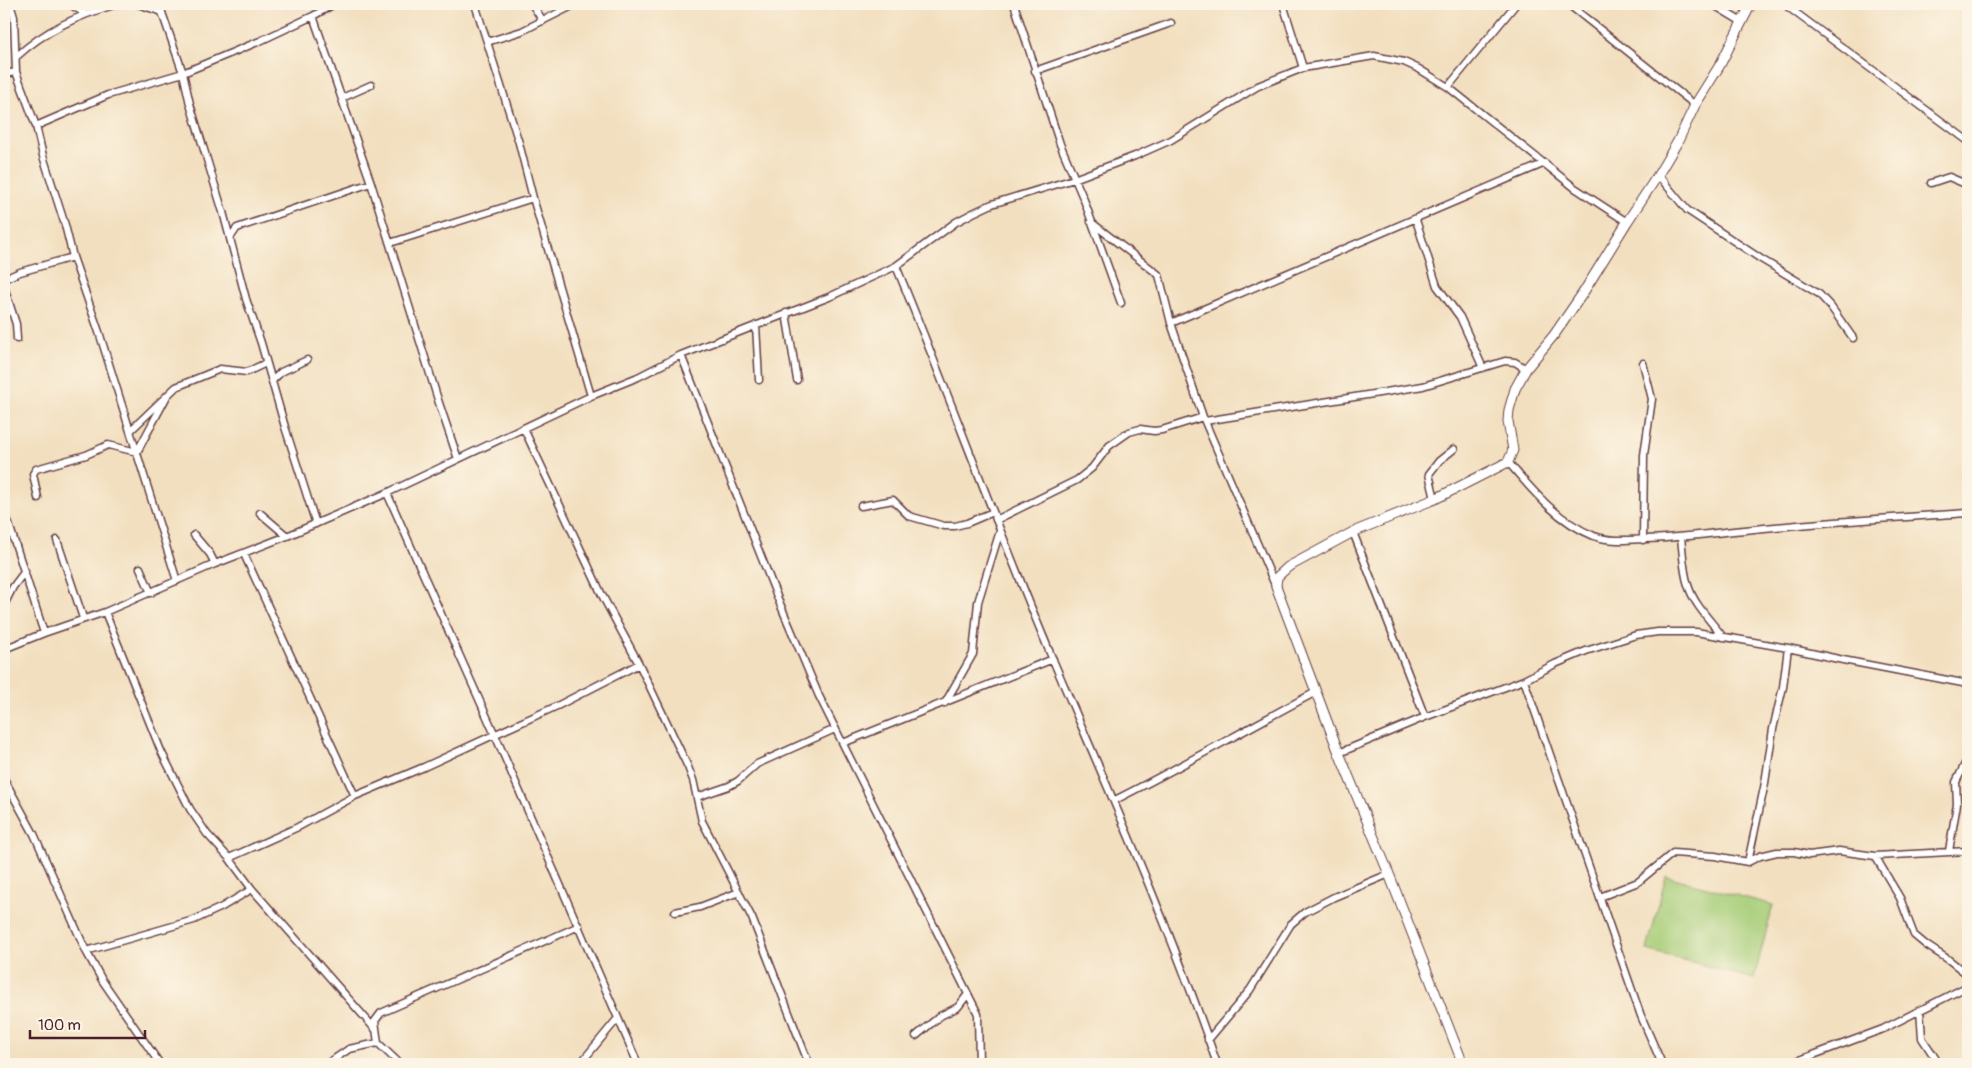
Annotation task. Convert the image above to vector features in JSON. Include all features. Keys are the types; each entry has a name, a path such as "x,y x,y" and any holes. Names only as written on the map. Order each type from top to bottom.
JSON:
{"street":[{"path":"10,4 14,16 16,72 36,126 73,257 99,332 177,580"},
{"path":"70,4 84,13"},
{"path":"16,57 37,39 84,13 118,4"},
{"path":"138,4 162,12"},
{"path":"159,4 183,72 190,104 246,299 316,524"},
{"path":"36,126 108,95 183,72 260,41 334,4"},
{"path":"475,4 519,143 533,198 591,396"},
{"path":"532,4 543,21"},
{"path":"487,42 522,31 576,4"},
{"path":"1014,4 1035,71 1074,179 1122,303"},
{"path":"1283,4 1303,68"},
{"path":"1448,87 1516,4"},
{"path":"1568,4 1695,105"},
{"path":"1576,10 1582,4"},
{"path":"1712,4 1742,22"},
{"path":"1276,586 1278,577 1288,567 1353,532 1435,499 1508,462 1512,450 1508,421 1509,410 1515,389 1526,369 1578,300 1626,222 1658,175 1678,141 1695,105 1720,65 1751,4"},
{"path":"1784,4 1968,141"},
{"path":"313,16 371,183 458,459"},
{"path":"1035,71 1171,23"},
{"path":"4,650 44,632 105,612 215,564 316,524 524,429 591,396 638,377 681,355 829,297 896,266 956,222 973,213 992,204 1074,179 1135,156 1171,140 1258,86 1303,68 1374,56 1390,58 1419,68 1448,87 1575,188 1626,222"},
{"path":"4,74 16,72"},
{"path":"342,98 371,85"},
{"path":"1171,323 1369,238 1416,220 1545,163"},
{"path":"1658,175 1687,210 1761,259 1819,294 1831,307 1853,338"},
{"path":"1931,183 1949,177 1968,185"},
{"path":"230,238 237,228 371,183"},
{"path":"390,243 533,198"},
{"path":"1416,220 1437,286 1460,317 1483,368"},
{"path":"1091,222 1159,275 1171,323 1204,419 1276,586 1339,753 1389,874 1463,1064"},
{"path":"4,279 20,272 73,257"},
{"path":"896,266 1000,531 1114,800 1217,1064"},
{"path":"4,287 16,324 17,339"},
{"path":"786,313 797,380"},
{"path":"756,325 759,380"},
{"path":"681,355 795,640 835,729 978,1014 979,1064"},
{"path":"272,381 281,372 307,360"},
{"path":"996,520 1077,480 1092,468 1109,446 1129,432 1140,429 1162,430 1204,419 1418,387 1510,360 1526,369"},
{"path":"130,431 176,387 220,369 247,372 266,363"},
{"path":"1643,363 1652,399 1644,455 1643,540"},
{"path":"137,452 167,396"},
{"path":"524,429 602,595 639,664 688,767 702,820 762,941 809,1064"},
{"path":"38,498 33,474 36,469 86,455 108,445 137,452"},
{"path":"1435,499 1428,474 1439,461 1454,449"},
{"path":"1508,462 1558,516 1578,528 1606,539 1619,541 1681,538 1846,520 1968,513"},
{"path":"386,493 579,926 638,1064"},
{"path":"861,506 893,500 909,516 932,524 950,526 967,523 993,512"},
{"path":"4,509 44,632"},
{"path":"260,513 287,536"},
{"path":"945,703 972,657 978,602 1000,531"},
{"path":"1353,532 1425,717"},
{"path":"194,535 210,554 215,564"},
{"path":"1681,538 1687,582 1690,590 1706,616 1723,637"},
{"path":"57,540 83,618"},
{"path":"244,554 355,796"},
{"path":"140,568 151,593"},
{"path":"4,605 13,587 25,571"},
{"path":"105,612 162,751 190,809 207,834 229,858 252,889 375,1029"},
{"path":"1339,753 1425,717 1524,680 1586,651 1636,635 1658,632 1696,632 1788,648 1968,684"},
{"path":"1748,862 1765,783 1788,648"},
{"path":"842,743 1053,659"},
{"path":"229,858 298,827 355,796 495,736 639,664"},
{"path":"1524,680 1641,1016 1662,1064"},
{"path":"1114,800 1167,774 1316,692"},
{"path":"697,798 733,784 757,764 835,729"},
{"path":"1949,852 1957,804 1956,782 1968,758"},
{"path":"4,779 34,834 86,951 102,980 160,1064"},
{"path":"1600,897 1638,882 1674,853 1680,852 1748,862 1760,856 1777,852 1810,855 1839,851 1875,856 1968,851"},
{"path":"1875,856 1900,898 1914,935 1968,975"},
{"path":"1208,1040 1250,990 1291,924 1312,908 1389,874"},
{"path":"86,951 194,920 222,908 252,889"},
{"path":"675,912 700,907 738,892"},
{"path":"400,1064 378,1044 375,1021 381,1013 579,926"},
{"path":"1789,1064 1882,1029 1968,986"},
{"path":"916,1036 940,1016 958,1007 968,994"},
{"path":"1920,1010 1922,1038 1939,1064"},
{"path":"580,1064 618,1018"},
{"path":"327,1064 349,1049 378,1044"}],"green space":[{"path":"1666,876 1773,905 1754,979 1647,950"}]}
